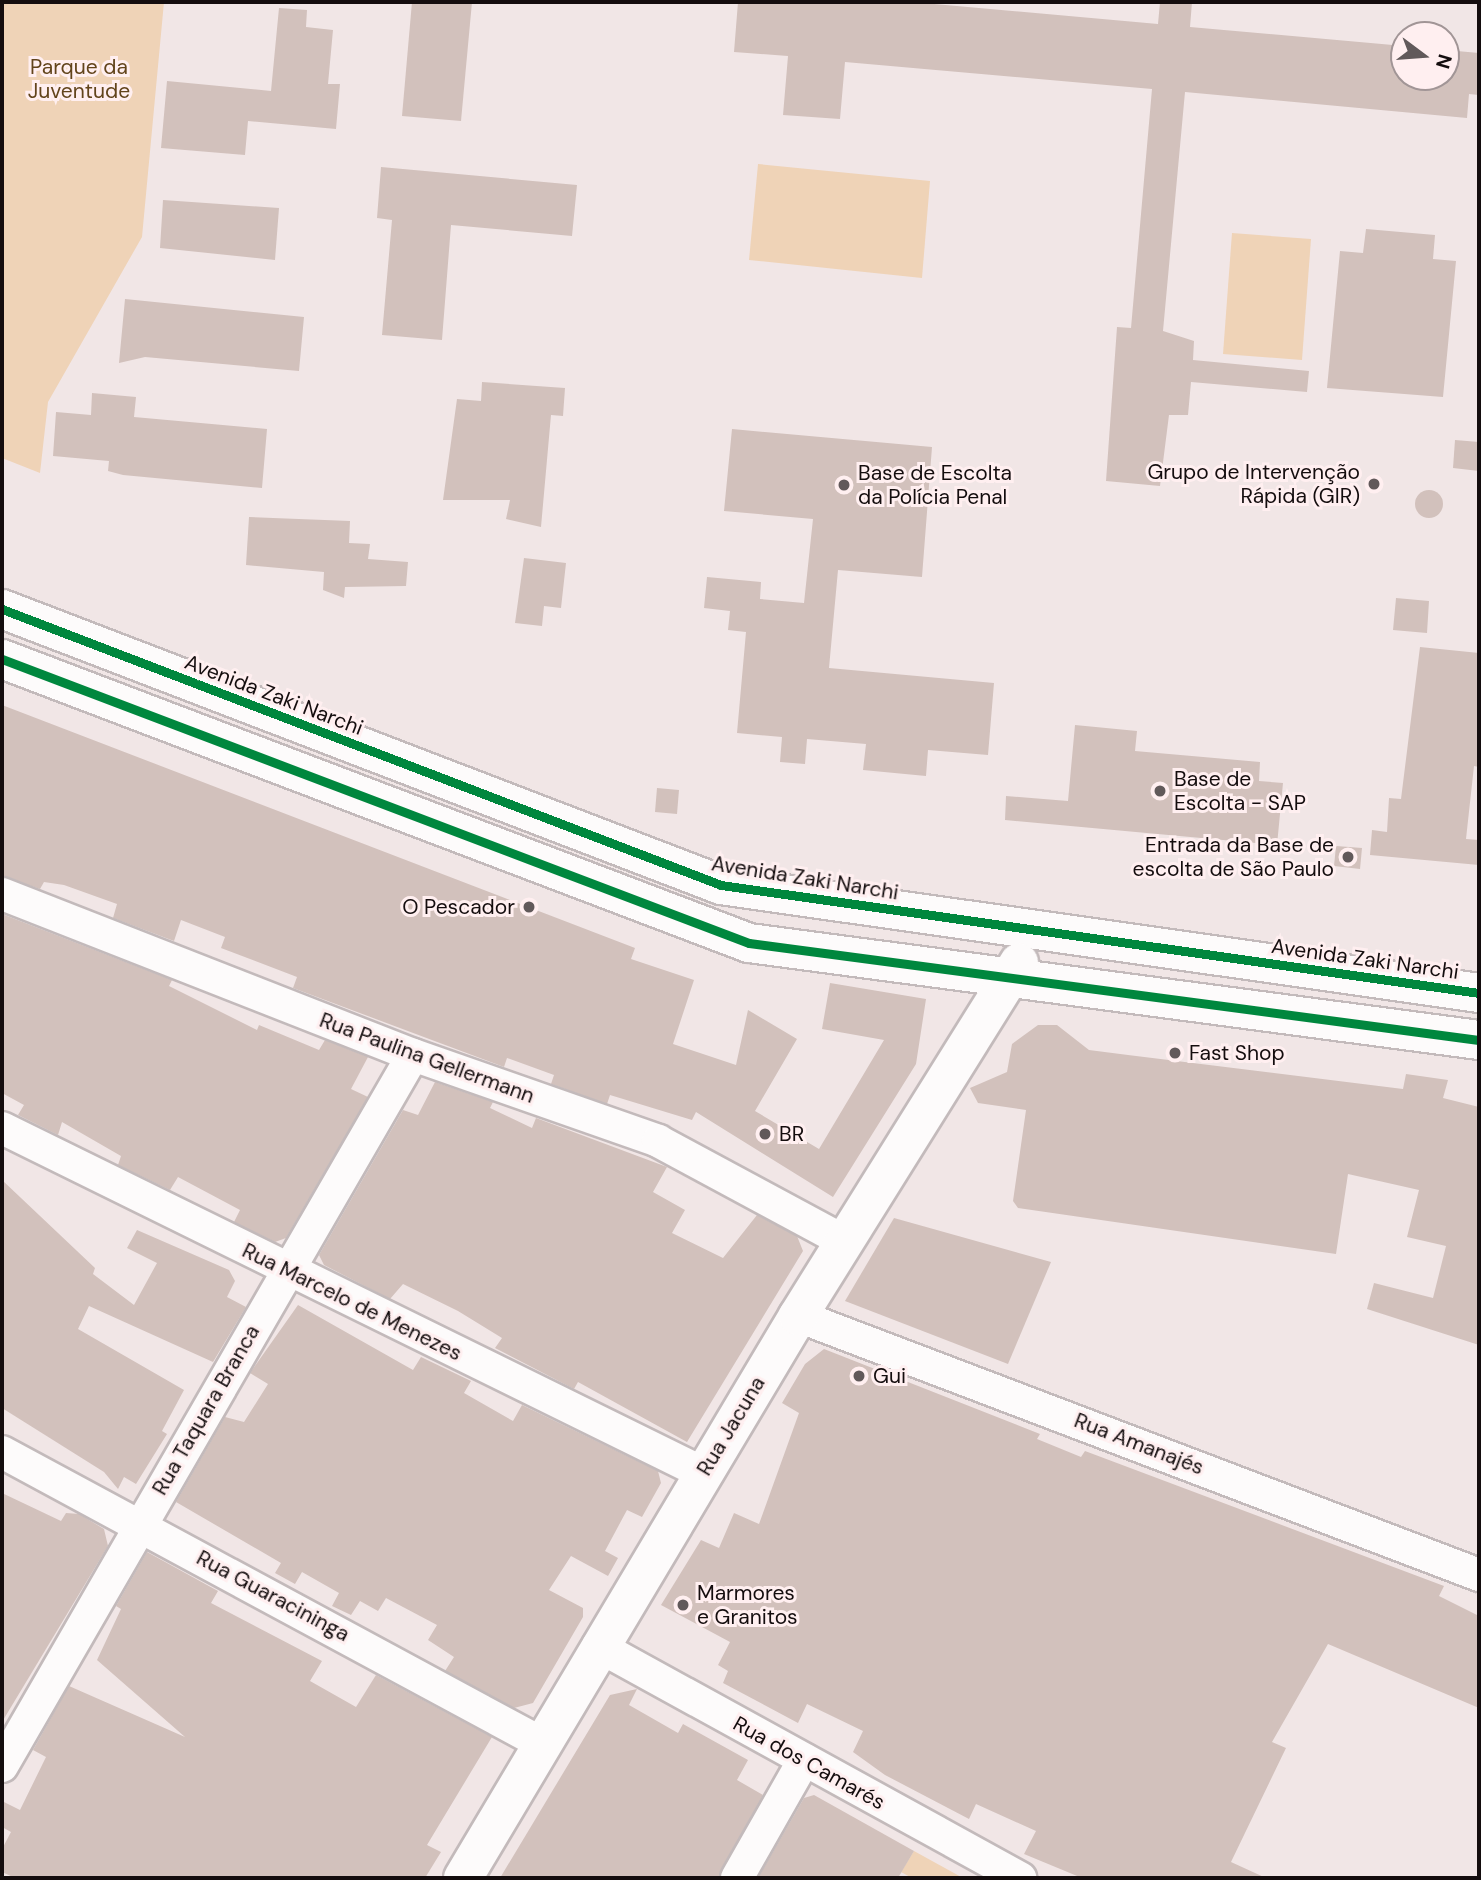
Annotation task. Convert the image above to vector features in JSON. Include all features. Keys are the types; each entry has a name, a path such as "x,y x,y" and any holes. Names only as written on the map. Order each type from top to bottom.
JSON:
{"main road":[{"name":"Avenida Zaki Narchi","path":"2,608 687,876 743,889 1479,993"},
{"path":"2,659 700,927 749,943 1479,1040"},
{"name":"Rua Jacuna","path":"463,1878 598,1646 1006,978 1032,948 1071,935"}],"street":[{"name":"Rua Paulina Gellermann","path":"2,894 412,1055 658,1141 844,1241"},
{"name":"Rua Taquara Branca","path":"3,1762 412,1055"},
{"name":"Rua Marcelo de Menezes","path":"2,1128 703,1473"},
{"name":"Rua Amanajés","path":"798,1315 1479,1575"},
{"name":"Rua Guaracininga","path":"2,1452 141,1524 541,1743"},
{"name":"Rua dos Camarés","path":"598,1646 1020,1878"},
{"path":"737,1878 804,1760"}],"green space":[{"name":"Parque da Juventude","path":"2,2 164,2 142,237 48,402 40,473 2,458"},
{"path":"758,164 930,181 922,278 749,260"},
{"path":"1232,233 1311,239 1302,360 1223,354"},
{"path":"914,1851 963,1878 912,1878 901,1872"}],"building":[{"path":"412,2 472,2 461,121 402,116"},
{"path":"738,2 912,2 1158,24 1160,2 1192,2 1190,27 1390,45 1390,91 1460,91 1460,51 1479,53 1479,95 1469,94 1467,118 1185,92 1163,331 1194,341 1193,360 1309,371 1307,392 1191,382 1188,415 1169,415 1160,486 1106,481 1117,327 1131,328 1152,89 845,62 840,119 783,115 788,56 734,52"},
{"path":"279,8 307,10 306,27 333,30 328,84 340,84 336,129 248,121 245,155 161,148 167,81 271,91"},
{"path":"381,167 577,185 572,236 451,225 442,340 382,335 392,220 377,218"},
{"path":"163,200 279,208 275,260 160,248"},
{"path":"1366,229 1435,235 1433,259 1456,261 1443,397 1327,388 1340,251 1363,253"},
{"path":"125,299 304,317 299,371 145,357 119,363"},
{"path":"482,382 565,388 563,416 551,415 541,527 506,519 510,500 443,500 457,399 481,401"},
{"path":"92,393 136,397 134,417 267,429 262,488 123,475 108,471 109,461 53,456 56,412 91,415"},
{"path":"732,429 932,447 922,577 838,570 829,668 994,683 988,755 928,750 926,776 863,770 866,744 807,739 805,764 780,762 782,737 737,733 746,632 728,630 730,611 704,608 707,577 761,582 760,599 804,603 813,519 724,511"},
{"path":"1455,440 1479,442 1479,471 1453,468"},
{"path":"1429,490 1439,494 1443,504 1439,514 1429,518 1419,514 1415,504 1419,494"},
{"path":"249,517 350,521 349,543 370,544 368,559 408,562 406,586 345,587 344,598 323,590 324,572 246,565"},
{"path":"524,558 566,563 561,608 544,606 542,626 515,623"},
{"path":"1396,598 1429,601 1427,633 1393,630"},
{"path":"1420,647 1479,653 1479,767 1474,766 1466,839 1479,840 1479,865 1370,855 1372,830 1387,832 1389,798 1401,799"},
{"path":"2,705 635,948 631,959 694,980 673,1044 736,1065 748,1010 797,1039 755,1111 819,1149 884,1040 822,1029 830,983 926,999 916,1064 833,1197 696,1112 692,1120 610,1095 607,1104 551,1084 554,1075 507,1058 504,1067 293,988 297,977 221,948 225,937 181,920 174,941 113,918 117,904 64,885 44,882 40,889 2,876"},
{"name":"Base de Escolta - SAP","path":"1075,725 1137,731 1135,751 1260,762 1259,781 1283,783 1277,845 1005,820 1006,796 1068,801"},
{"path":"657,788 679,790 677,814 655,812"},
{"name":"Entrada da Base de escolta de São Paulo","path":"1336,846 1362,848 1360,869 1334,866"},
{"path":"2,914 172,980 169,986 257,1030 259,1025 319,1050 325,1040 368,1057 351,1089 368,1097 286,1238 275,1242 234,1222 240,1210 178,1177 170,1190 118,1165 121,1156 62,1122 58,1135 18,1115 24,1105 2,1093"},
{"path":"1038,1025 1057,1025 1089,1050 1403,1089 1406,1074 1448,1080 1443,1098 1479,1107 1479,1345 1367,1309 1374,1283 1433,1298 1446,1246 1407,1237 1419,1190 1348,1174 1336,1254 1018,1208 1013,1201 1026,1110 978,1103 970,1088 1007,1072 1012,1044"},
{"path":"435,1082 493,1102 490,1108 532,1128 536,1118 667,1167 653,1192 685,1210 672,1233 723,1258 757,1215 797,1236 803,1251 687,1442 578,1382 574,1389 495,1348 502,1338 458,1311 403,1284 390,1299 324,1265 319,1255 403,1110 418,1115"},
{"path":"2,1180 95,1268 93,1274 134,1305 157,1263 127,1248 137,1230 229,1270 235,1281 227,1297 246,1307 213,1362 89,1306 78,1329 184,1390 162,1431 167,1434 136,1484 124,1477 118,1489 104,1472 2,1408"},
{"path":"894,1218 1051,1262 1008,1364 845,1301"},
{"path":"298,1305 413,1370 421,1357 471,1381 464,1393 513,1421 522,1405 658,1471 661,1483 642,1517 627,1510 605,1551 618,1558 608,1576 571,1556 549,1590 583,1608 583,1617 533,1703 514,1708 445,1671 454,1657 428,1640 437,1625 386,1598 378,1611 360,1601 351,1615 332,1606 339,1593 302,1572 295,1584 275,1573 281,1563 176,1502 225,1417 244,1422 268,1384 250,1373"},
{"path":"824,1349 1040,1434 1037,1439 1081,1457 1085,1451 1444,1586 1439,1596 1479,1616 1479,1708 1328,1644 1272,1742 1286,1748 1231,1862 1266,1878 1082,1878 1024,1854 1036,1831 976,1804 969,1819 885,1775 853,1752 863,1731 807,1704 798,1723 723,1683 728,1671 718,1665 730,1642 661,1605 701,1540 719,1548 734,1513 759,1524 799,1413 782,1403 805,1364"},
{"path":"2,1493 61,1521 66,1513 79,1514 104,1529 108,1546 2,1722"},
{"path":"147,1552 218,1591 211,1603 322,1661 310,1681 356,1707 376,1675 492,1737 427,1845 441,1852 425,1878 15,1878 2,1872 2,1849 11,1832 2,1827 2,1801 20,1810 46,1757 33,1750 69,1686 185,1737 97,1660 121,1609 116,1606"},
{"path":"637,1689 629,1705 678,1733 683,1724 748,1760 737,1780 763,1795 719,1878 500,1878 610,1695"},
{"path":"814,1795 914,1851 898,1878 758,1878 804,1798"}],"cycle path":[{"path":"2,609 721,885 1479,993"},
{"path":"2,659 749,943 1479,1040"}],"place":[{"name":"Grupo de Intervenção Rápida (GIR)","path":"1374,484"},
{"name":"Base de Escolta da Polícia Penal","path":"844,485"},
{"name":"Base de Escolta - SAP","path":"1160,791"},
{"name":"Entrada da Base de escolta de São Paulo","path":"1348,857"},
{"name":"O Pescador","path":"529,907"},
{"name":"Fast Shop","path":"1175,1053"},
{"name":"BR","path":"765,1134"},
{"name":"Gui","path":"859,1376"},
{"name":"Marmores e Granitos","path":"683,1605"}]}
